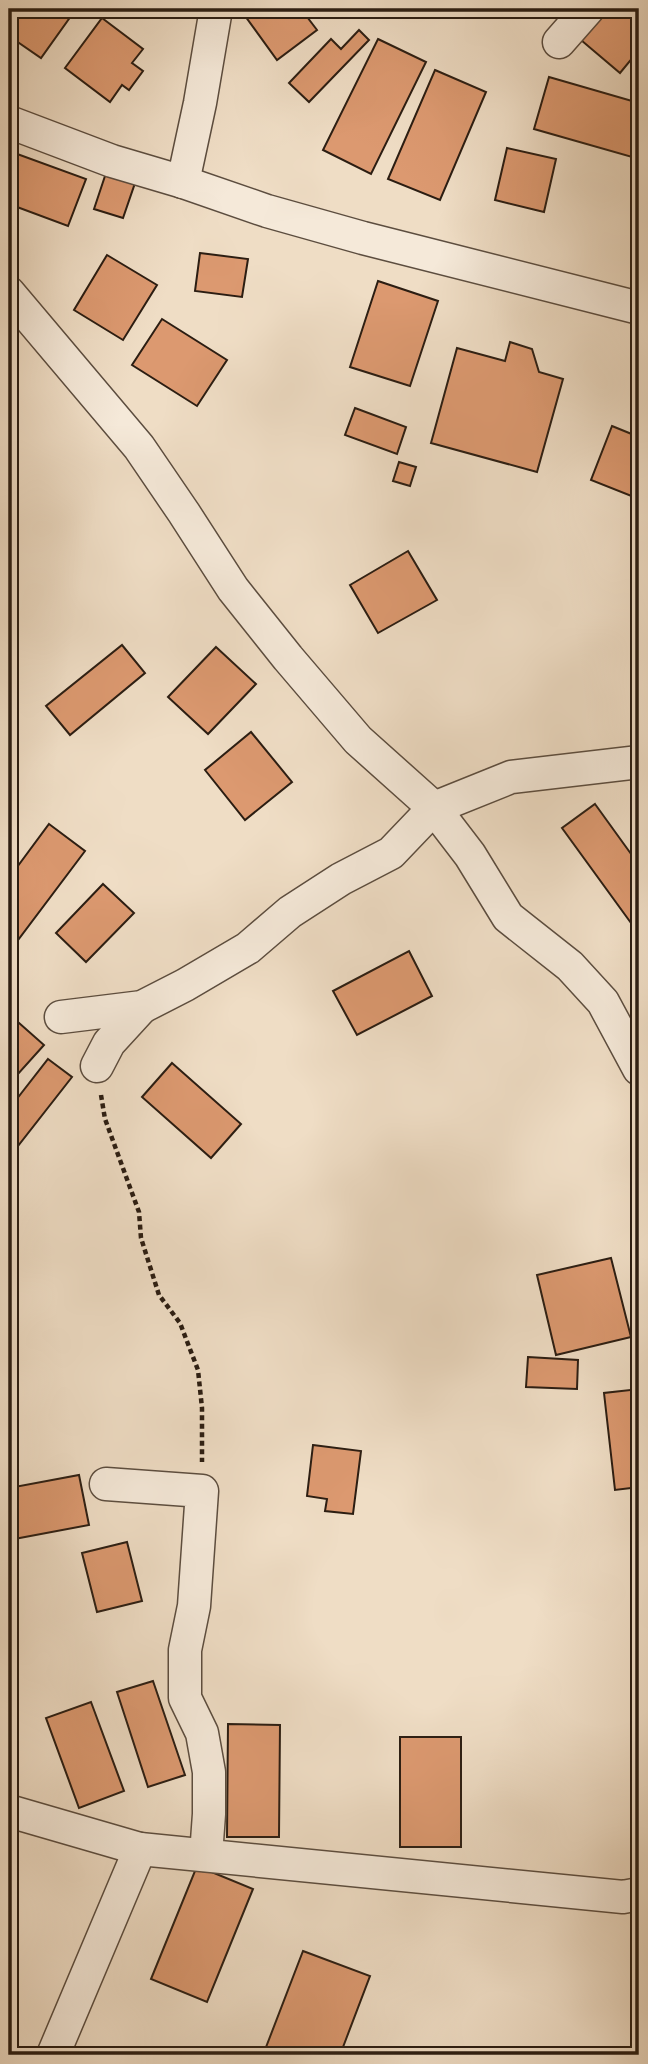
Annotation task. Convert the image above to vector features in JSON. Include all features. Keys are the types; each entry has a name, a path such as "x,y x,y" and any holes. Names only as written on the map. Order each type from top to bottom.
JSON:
{"street":[{"path":"183,182 216,9"},
{"path":"559,42 587,9"},
{"path":"9,121 112,161 267,211 363,239 639,308"},
{"path":"9,293 139,447 233,589 288,658 358,740 434,808 470,855 509,917 570,966 603,1002 639,1069"},
{"path":"97,1066 109,1043 142,1007 248,948 290,912 341,878 391,853 434,808 511,777 639,762"},
{"path":"61,1017 142,1007"},
{"path":"106,1484 202,1491 194,1605 185,1650 185,1698 202,1733 209,1772 205,1856"},
{"path":"9,1811 139,1849 623,1896 639,1894"},
{"path":"53,2055 139,1849"}],"path":[{"path":"97,1066 105,1119 139,1212 141,1238 159,1295 180,1323 198,1370 202,1408 202,1491"}],"building":[{"path":"9,9 76,9 41,58 9,36"},
{"path":"240,9 301,9 317,30 277,60"},
{"path":"597,9 639,9 639,50 620,73 575,35"},
{"path":"102,18 143,49 132,63 143,71 129,90 122,85 110,102 65,68"},
{"path":"359,30 369,40 309,102 289,83 331,39 341,49"},
{"path":"378,39 426,62 371,174 323,150"},
{"path":"435,70 486,92 440,200 388,179"},
{"path":"549,77 639,103 639,159 534,129"},
{"path":"507,148 556,159 544,212 495,200"},
{"path":"9,151 86,179 68,226 9,204"},
{"path":"106,173 135,183 123,218 94,209"},
{"path":"200,253 248,259 242,297 195,291"},
{"path":"107,255 157,285 123,340 74,310"},
{"path":"378,281 438,301 410,386 350,367"},
{"path":"162,319 227,360 197,406 132,365"},
{"path":"510,342 532,349 539,372 563,379 537,472 431,443 457,348 505,361"},
{"path":"355,408 406,427 397,454 345,435"},
{"path":"612,426 639,437 639,499 591,480"},
{"path":"399,462 416,467 410,486 393,481"},
{"path":"408,551 437,600 378,633 350,585"},
{"path":"122,645 145,673 70,735 46,706"},
{"path":"216,647 256,684 208,734 168,697"},
{"path":"251,732 292,782 245,820 205,770"},
{"path":"595,804 639,865 639,934 562,828"},
{"path":"49,824 85,851 18,940 9,933 9,878"},
{"path":"103,884 134,913 86,962 56,933"},
{"path":"409,951 432,996 357,1035 333,991"},
{"path":"9,1016 44,1045 9,1084"},
{"path":"48,1059 72,1077 14,1151 9,1147 9,1109"},
{"path":"172,1063 241,1124 211,1158 142,1097"},
{"path":"611,1258 631,1337 556,1355 537,1275"},
{"path":"528,1357 578,1360 577,1389 526,1387"},
{"path":"639,1389 639,1487 615,1490 604,1393"},
{"path":"313,1445 361,1451 353,1514 325,1511 327,1499 307,1496"},
{"path":"79,1475 89,1525 9,1540 9,1488"},
{"path":"127,1542 142,1601 97,1612 82,1553"},
{"path":"153,1681 185,1775 148,1787 117,1692"},
{"path":"91,1702 124,1791 79,1808 46,1718"},
{"path":"228,1724 280,1725 279,1837 227,1837"},
{"path":"400,1737 461,1737 461,1847 400,1847"},
{"path":"639,1744 639,1795 634,1795 632,1745"},
{"path":"635,1814 639,1814 639,1864 637,1864"},
{"path":"197,1866 253,1889 207,2002 151,1979"},
{"path":"633,1919 639,1919 639,1986 636,1986"},
{"path":"303,1951 370,1976 340,2055 263,2055"}]}
